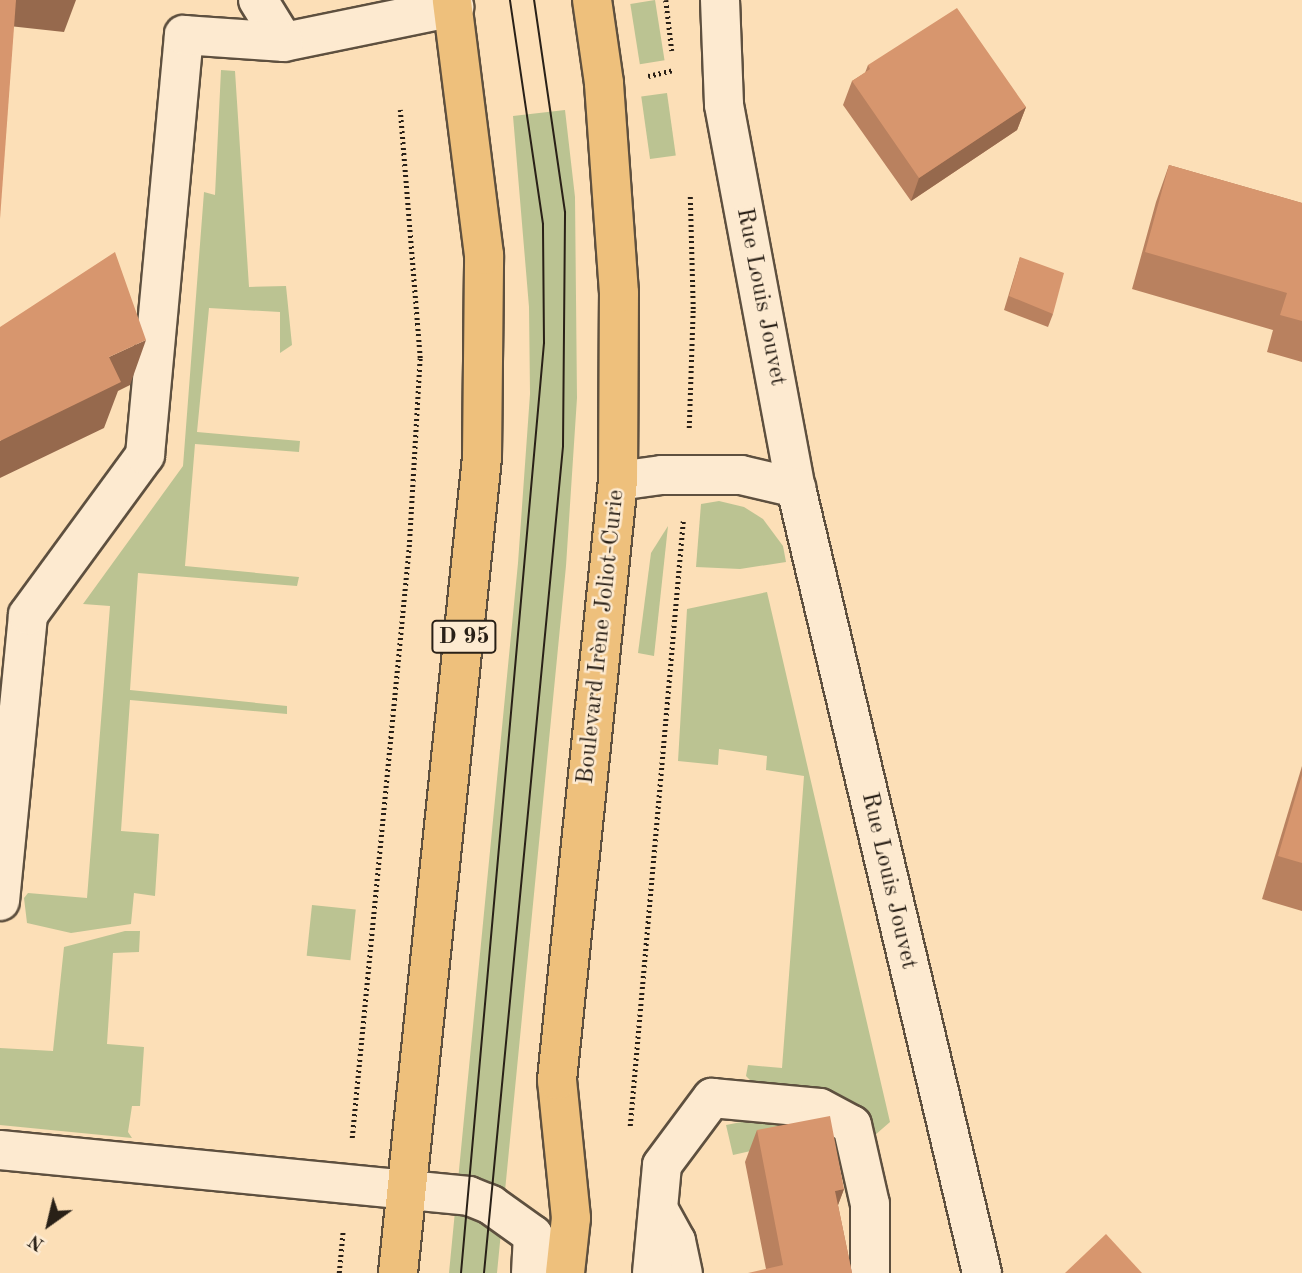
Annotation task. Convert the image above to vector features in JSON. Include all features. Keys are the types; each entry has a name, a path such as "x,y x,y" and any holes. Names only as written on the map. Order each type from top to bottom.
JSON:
{"main road":[{"name":"Boulevard Irène Joliot-Curie","path":"565,1273 571,1218 557,1080 618,481 619,293 604,82 592,0"},
{"name":"D 95","path":"398,1273 482,457 484,255 458,2"}],"street":[{"path":"258,0 284,42"},
{"name":"Rue Louis Jouvet","path":"720,0 724,105 796,488 982,1273"},
{"path":"0,901 28,615 145,455 184,35 284,42 458,2"},
{"path":"618,481 687,474 741,475 796,488"},
{"path":"652,1273 662,1165 712,1098 820,1108 852,1125 870,1204 867,1268"},
{"path":"0,1150 469,1196 491,1205 533,1235 531,1273"},
{"path":"658,1209 676,1241 683,1273"}],"path":[{"path":"646,76 675,73 666,0"},
{"path":"339,1273 409,547 420,358 400,110"},
{"path":"630,1130 687,474 693,309 690,187"}],"green space":[{"path":"655,0 665,60 640,64 630,4"},
{"path":"221,70 235,71 249,287 286,286 292,345 280,353 280,312 209,308 197,432 300,441 299,452 195,444 185,566 299,577 297,586 138,573 130,690 287,706 287,714 130,700 121,831 159,834 155,896 134,893 131,924 71,933 27,923 24,898 28,893 87,898 110,606 83,604 183,466 204,192 215,195"},
{"path":"667,93 676,155 650,159 641,97"},
{"path":"565,110 575,197 577,398 566,566 497,1273 449,1273 518,563 530,394 529,307 513,116"},
{"path":"719,501 744,507 763,519 783,546 786,562 740,569 696,567 701,504"},
{"path":"668,526 654,656 638,653 651,553"},
{"path":"767,592 890,1122 867,1142 755,1085 746,1076 748,1065 782,1068 804,776 766,770 767,756 719,749 718,765 678,761 687,609"},
{"path":"312,905 356,910 350,960 307,956"},
{"path":"125,931 140,931 139,952 113,953 107,1044 144,1047 140,1106 132,1106 128,1132 132,1138 0,1125 0,1048 53,1051 64,947"},
{"path":"762,1118 835,1134 841,1159 827,1161 768,1147 733,1155 726,1125"}],"building":[{"path":"0,0 16,0 0,219"},
{"path":"957,8 1026,107 919,178 852,81 870,69 868,65"},
{"path":"1169,165 1302,203 1302,321 1280,315 1287,293 1145,252"},
{"path":"115,252 146,340 109,357 121,382 0,441 0,327"},
{"path":"1020,257 1064,273 1053,314 1009,296"},
{"path":"1302,775 1302,863 1278,856"},
{"path":"830,1116 844,1189 835,1191 852,1273 748,1273 783,1265 757,1130"},
{"path":"1106,1234 1142,1273 1065,1273"}],"tram line":[{"path":"461,1273 544,343 543,224 510,0"},
{"path":"484,1273 563,446 565,212 534,0"}]}
